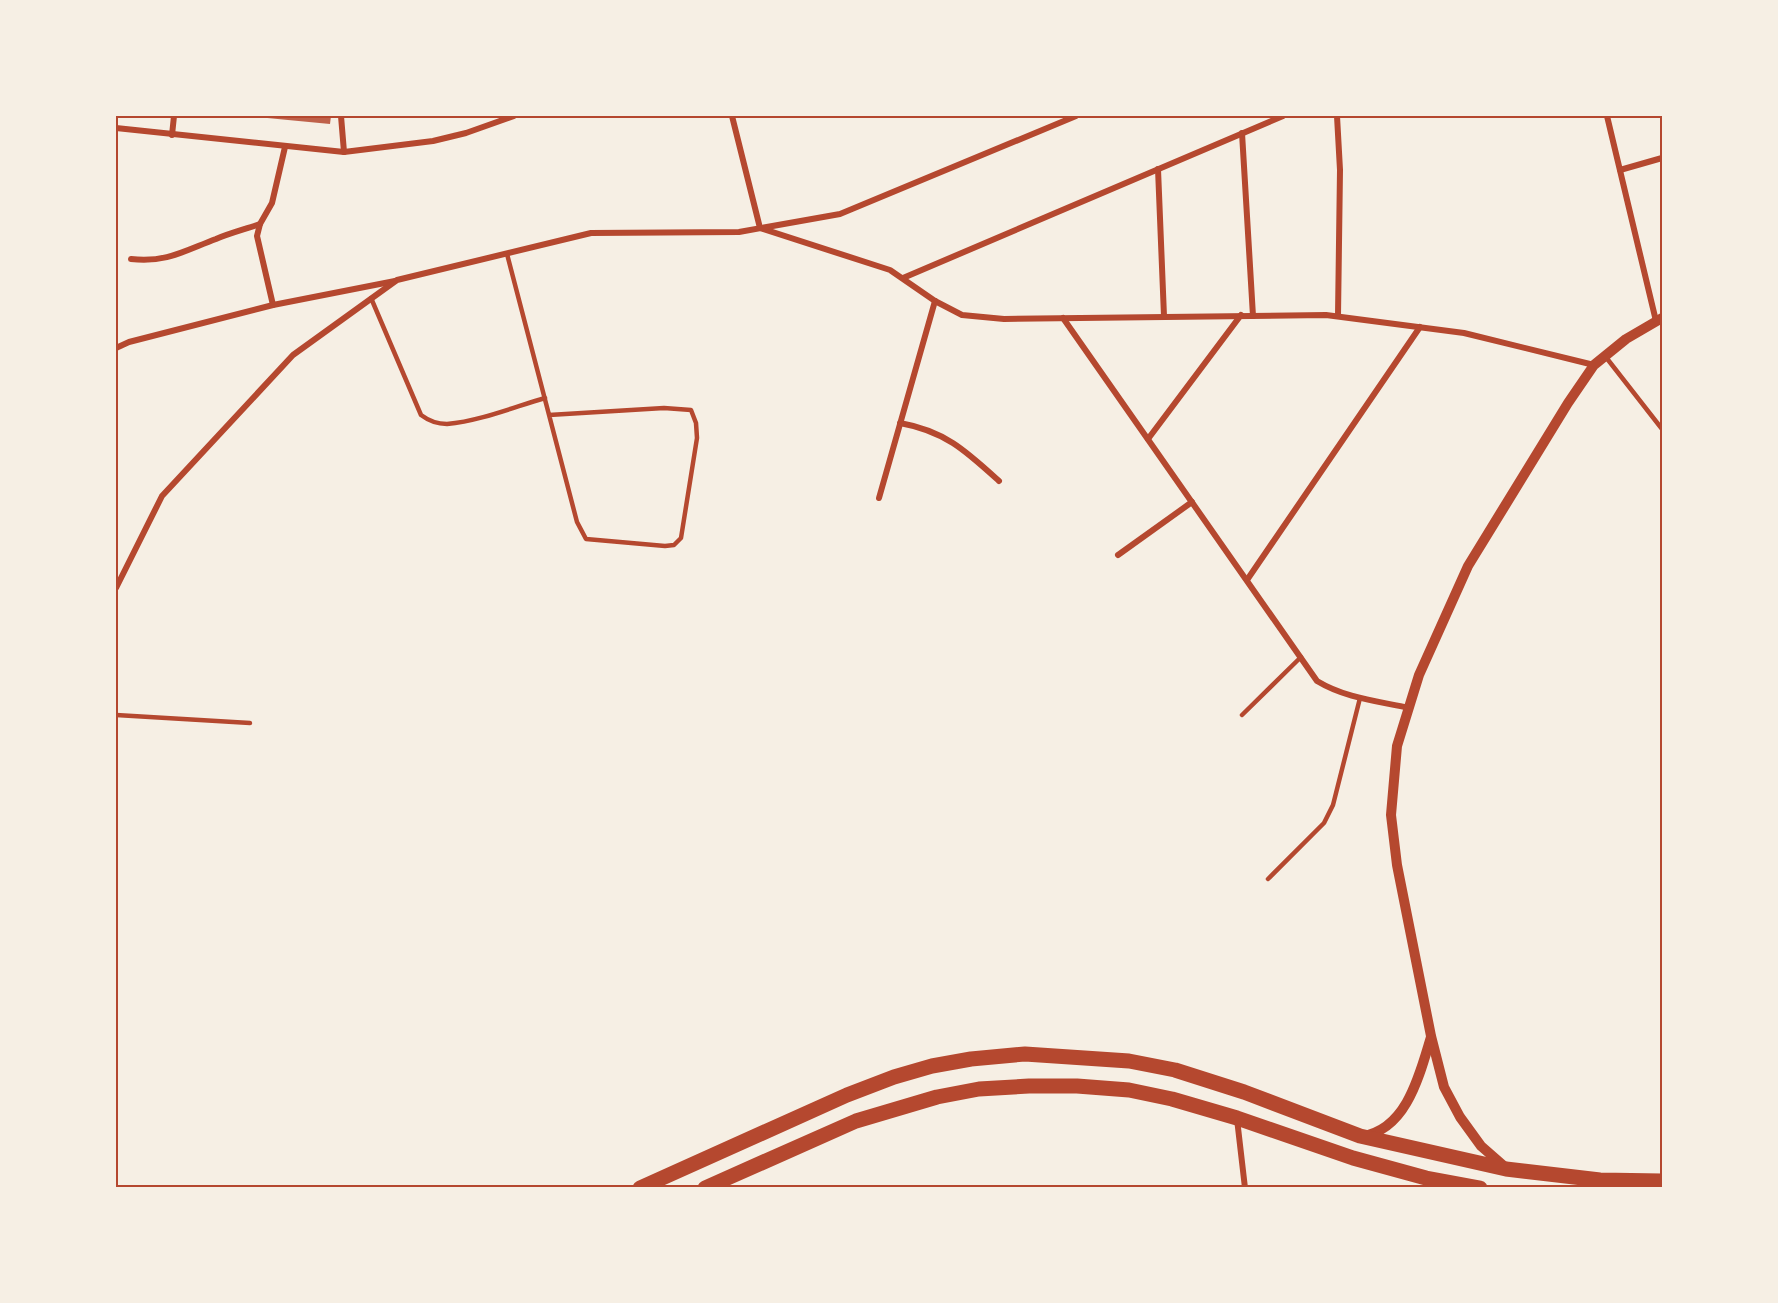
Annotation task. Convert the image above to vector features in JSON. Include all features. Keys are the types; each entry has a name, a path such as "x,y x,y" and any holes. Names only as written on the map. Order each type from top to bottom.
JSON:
{"main road":[{"path":"640,1188 847,1095 894,1077 932,1066 971,1059 1025,1054 1129,1061 1175,1070 1244,1092 1360,1136 1506,1169 1600,1180 1662,1181"},
{"path":"705,1188 856,1121 937,1097 979,1089 1029,1086 1129,1090 1172,1099 1238,1118 1353,1158 1426,1178 1480,1188"}],"street":[{"path":"172,135 174,116"},
{"path":"341,116 344,152"},
{"path":"116,128 344,152 433,141 466,133 514,116"},
{"path":"732,116 760,228"},
{"path":"116,348 129,342 273,305 397,280 591,233 739,231 840,214 1076,116"},
{"path":"903,278 1283,116"},
{"path":"1337,116 1340,170 1338,316"},
{"path":"1506,1169 1481,1146 1460,1117 1444,1087 1431,1036 1397,865 1391,815 1397,746 1419,675 1468,566 1594,364 1626,339 1659,320 1607,116"},
{"path":"1242,133 1253,315"},
{"path":"273,305 258,249 257,236 272,202 285,147"},
{"path":"1620,170 1662,158"},
{"path":"1158,169 1164,316"},
{"path":"131,260 151,262 172,257 261,224"},
{"path":"760,228 890,270 934,301 962,315 1004,319 1241,315 1338,316 1464,333 1594,364"},
{"path":"116,588 162,496 293,355 397,280"},
{"path":"879,498 934,301"},
{"path":"1148,439 1241,315"},
{"path":"1063,318 1317,681 1330,689 1360,698 1409,708"},
{"path":"1247,580 1420,327"},
{"path":"900,423 929,430 965,450 999,481"},
{"path":"1118,555 1192,502"},
{"path":"1360,1136 1371,1134 1388,1125 1403,1108 1419,1080 1431,1036"},
{"path":"1238,1118 1245,1188"}],"lane":[{"path":"507,254 545,398 549,415 577,522 586,539 665,546 674,545 681,538 697,438 696,423 691,410 664,408 549,415"},
{"path":"371,298 421,415 429,421 446,424 471,420 545,398"},
{"path":"1605,356 1662,429"},
{"path":"1242,715 1301,657"},
{"path":"1268,879 1324,823 1333,805 1360,698"},
{"path":"116,715 250,723"}],"building":[{"path":"257,116 331,116 330,124"}]}
